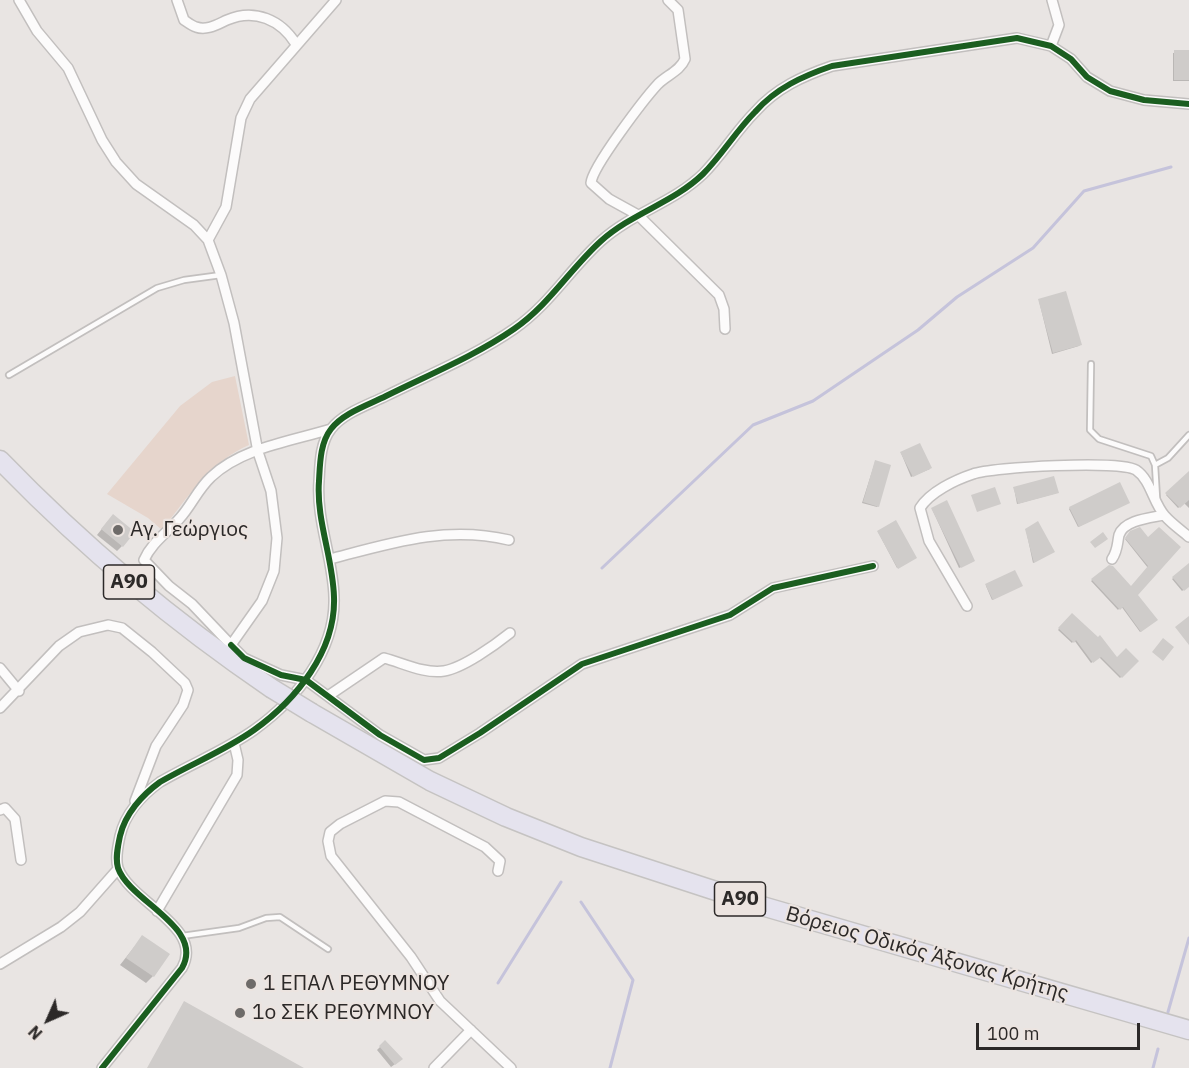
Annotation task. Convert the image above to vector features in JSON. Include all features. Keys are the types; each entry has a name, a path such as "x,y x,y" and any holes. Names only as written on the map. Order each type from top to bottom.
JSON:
{"highway":[{"name":"Βόρειος Οδικός Άξονας Κρήτης","path":"0,460 45,507 115,572 177,622 271,688 430,781 580,847 762,906 1189,1030"}],"street":[{"path":"19,0 37,32 68,68 102,140 116,162 136,184 194,225 208,240 221,275 234,323 258,452 275,512 276,554 262,602 231,645"},
{"path":"177,0 184,20 196,27 218,26 239,16 262,16 275,21 290,33 296,44"},
{"path":"208,240 226,207 241,118 250,99 336,0"},
{"path":"668,0 678,10 685,59 682,66 660,82 651,93 591,178 591,183 600,193 638,215 719,296 724,309 725,328"},
{"path":"1051,46 1059,25 1052,0"},
{"path":"873,566 846,574 773,588 730,615 582,664 480,734 439,758 424,760 409,753 306,680 281,675 244,658 192,604 169,586 144,560 150,547 180,518 209,478 231,460 331,429 364,407 478,350 516,328 545,303 601,241 638,215 663,205 682,192 714,163 769,98 805,76 832,66 1017,38 1051,46 1071,59 1087,76 1110,91 1144,100 1189,104"},
{"path":"133,809 147,792 160,782 234,742 265,722 306,680 321,656 332,626 335,599 318,493 323,445 331,429"},
{"path":"967,606 929,541 920,515 923,503 935,493 974,473 1100,464 1125,466 1136,470 1164,515 1189,537"},
{"path":"1113,559 1118,548 1120,532 1125,527 1164,515"},
{"path":"330,559 408,538 434,534 470,533 509,540"},
{"path":"0,708 19,691 59,646 79,632 108,625 122,627 185,683 188,695 156,746 133,809 122,831 117,852 118,869 182,936 188,956 182,968 102,1068"},
{"path":"328,696 384,658 420,669 445,671 483,652 510,633"},
{"path":"0,668 19,691"},
{"path":"157,911 234,782 238,767 234,742"},
{"path":"498,871 500,861 485,847 399,802 385,801 340,824 330,832 328,841 331,856 411,957 440,1002 511,1068"},
{"path":"0,810 5,808 15,819 21,860"},
{"path":"0,964 68,922 118,869"},
{"path":"434,1068 471,1030"}],"lane":[{"path":"9,375 157,288 183,280 221,275"},
{"path":"1091,364 1089,421 1094,436 1151,456 1155,465 1156,501"},
{"path":"1155,465 1168,458 1189,435"},
{"path":"182,936 239,928 266,918 280,917 328,949"}],"shaded area":[{"path":"235,376 249,445 235,452 211,470 162,530 148,518 107,494 180,406 212,382"}],"building":[{"path":"1174,50 1189,50 1189,80 1174,80"},
{"path":"1066,291 1082,345 1053,353 1038,299"},
{"path":"920,443 932,468 913,477 900,452"},
{"path":"875,460 891,465 879,507 863,502"},
{"path":"1189,471 1189,500 1180,508 1165,493"},
{"path":"1054,476 1059,493 1018,504 1013,487"},
{"path":"1120,482 1130,503 1079,527 1069,507"},
{"path":"995,487 1001,504 977,512 971,495"},
{"path":"947,500 975,561 961,568 931,508"},
{"name":"Αγ. Γεώργιος","path":"113,514 135,532 123,547 101,529"},
{"path":"896,520 917,558 898,569 877,531"},
{"path":"1038,521 1055,552 1034,563 1025,529"},
{"path":"1140,527 1148,537 1159,527 1181,547 1138,595 1158,620 1141,632 1123,607 1120,610 1091,579 1109,565 1113,566 1131,586 1148,566 1125,538 1130,531"},
{"path":"1103,532 1108,539 1095,548 1090,542"},
{"path":"1189,563 1189,587 1184,591 1172,577"},
{"path":"1015,570 1023,586 993,600 985,584"},
{"path":"1072,613 1098,637 1100,635 1117,657 1126,648 1139,661 1122,678 1101,657 1093,663 1076,640 1074,643 1058,628"},
{"path":"1189,616 1189,645 1175,627"},
{"path":"1163,638 1174,647 1163,661 1152,652"},
{"path":"142,935 170,954 154,977 126,958"},
{"path":"184,1001 304,1068 147,1068"},
{"path":"385,1040 403,1059 395,1065 379,1046"}],"waterway":[{"path":"602,568 753,425 813,401 918,330 957,297 1033,248 1084,191 1171,167"},
{"path":"498,983 561,882"},
{"path":"581,902 633,980 610,1068"},
{"path":"1168,1012 1189,938"},
{"path":"1153,1068 1158,1049"}],"cycle path":[{"path":"102,1068 182,968 186,953 183,940 175,927 136,892 118,868 118,848 126,820 141,799 160,782 232,744 270,718 311,672 328,636 333,617 334,597 320,510 319,481 323,447 327,435 336,423 356,410 467,357 514,329 538,309 579,263 613,231 679,193 703,174 748,119 772,96 790,84 821,70 832,66 1017,38 1051,46 1071,59 1087,77 1110,91 1144,100 1189,104"},
{"path":"231,645 244,658 281,675 306,680 380,735 424,760 439,758 582,664 730,615 773,588 873,566"}],"place":[{"name":"Αγ. Γεώργιος","path":"118,530"},
{"name":"1 ΕΠΑΛ ΡΕΘΥΜΝΟΥ","path":"251,984"},
{"name":"1ο ΣΕΚ ΡΕΘΥΜΝΟΥ","path":"240,1013"}]}
